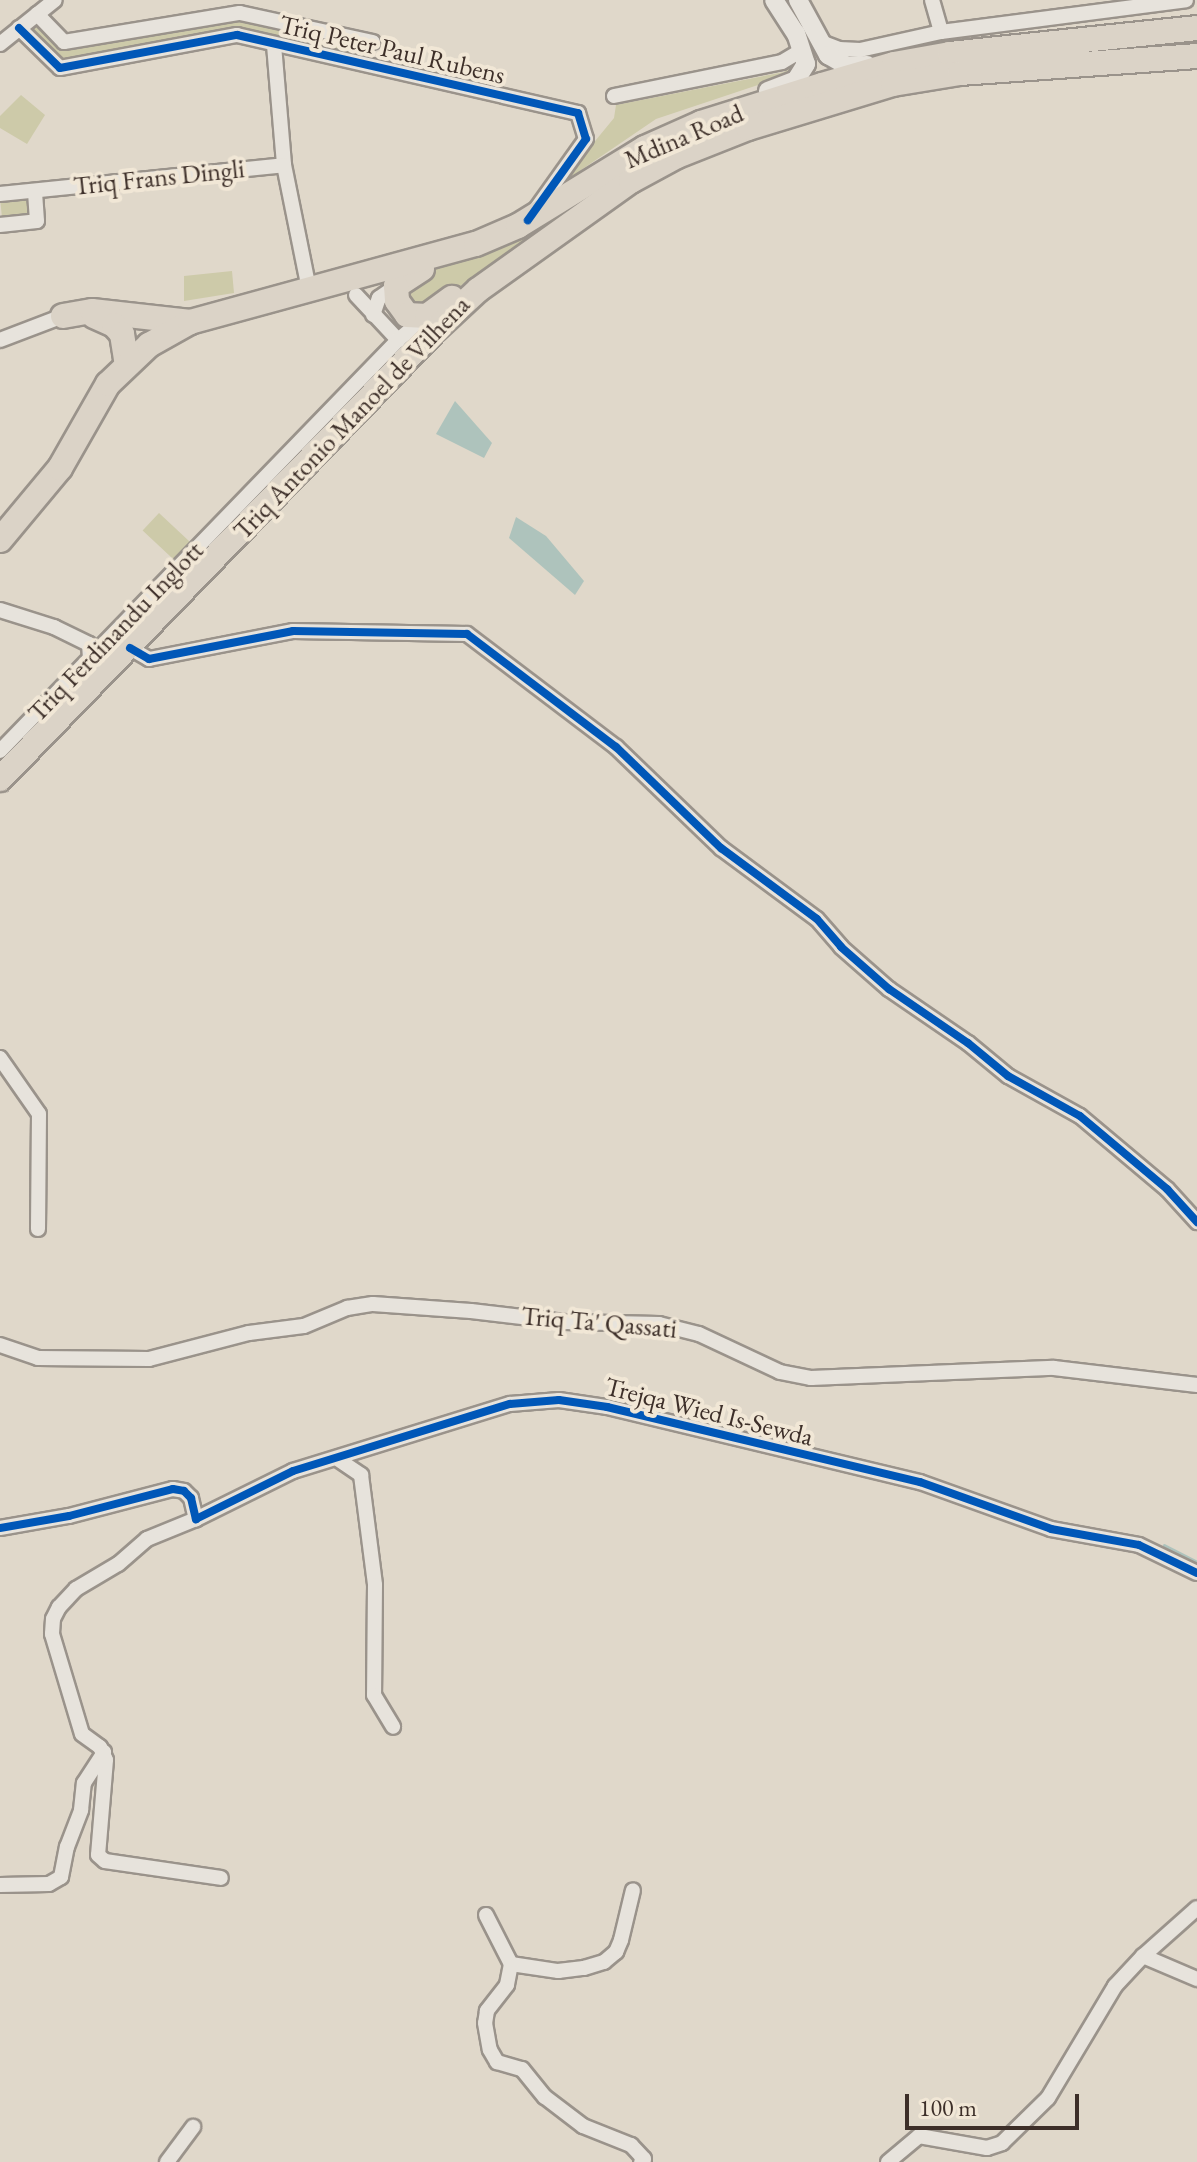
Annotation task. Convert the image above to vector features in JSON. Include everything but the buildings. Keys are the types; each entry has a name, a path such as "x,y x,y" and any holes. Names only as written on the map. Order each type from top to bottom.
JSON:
{"highway":[{"name":"Mdina Road","path":"190,322 308,284 419,262 523,223 645,148 701,123 894,64 950,54 1197,28"},
{"name":"Mdina Road","path":"1153,35 1197,35"},
{"name":"Triq Antonio Manoel de Vilhena","path":"0,779 436,329 478,290 631,181 677,156 801,110 893,84 960,73 1197,56"},
{"path":"523,223 407,275 396,286 397,301 407,315 427,316 493,266 582,206 631,181"},
{"path":"63,316 92,311 190,322"},
{"path":"63,316 103,317 114,325 127,345 127,364"},
{"path":"0,540 60,468 108,384 149,345 190,322"}],"main road":[{"path":"701,123 721,110 796,80 806,64 802,50 774,0"},
{"path":"798,0 828,55 847,66 894,64"}],"street":[{"path":"0,44 55,0"},
{"path":"932,0 941,32"},
{"path":"821,42 839,49 860,50 1066,7 1186,0"},
{"path":"37,14 64,42 240,13 373,42"},
{"name":"Triq Peter Paul Rubens","path":"19,28 60,68 237,35 578,113 586,139 523,223"},
{"path":"274,45 284,165 308,284"},
{"path":"614,96 782,62 802,50"},
{"name":"Triq Frans Dingli","path":"0,194 284,165"},
{"name":"Triq Frans Dingli","path":"0,225 37,221 35,191"},
{"path":"373,315 379,298 396,286"},
{"path":"356,295 398,340"},
{"path":"0,340 63,316"},
{"name":"Triq Ferdinandu Inglott","path":"0,751 398,340 427,316"},
{"path":"0,610 54,627 89,644 90,659"},
{"path":"130,648 149,659 293,631 467,634 616,747 721,848 817,919 841,947 889,989 968,1043 1008,1076 1080,1116 1167,1189 1197,1222"},
{"path":"0,1058 39,1114 38,1229"},
{"name":"Triq Ta' Qassati","path":"0,1345 38,1358 149,1359 249,1333 304,1326 347,1308 373,1304 481,1311 564,1322 659,1324 699,1334 780,1372 811,1378 1054,1368 1197,1385"},
{"name":"Trejqa Wied Is-Sewda","path":"104,1752 82,1734 55,1650 53,1619 59,1607 85,1582 118,1564 147,1539 196,1519 280,1476 510,1404 544,1400 592,1404 920,1482 1051,1529 1139,1545 1197,1573"},
{"path":"339,1460 361,1475 375,1585 374,1695 393,1727"},
{"path":"0,1528 69,1516 173,1489 184,1491 191,1498 196,1519"},
{"path":"104,1752 106,1774 97,1851 101,1859 221,1878"},
{"path":"0,1885 49,1884 61,1877 67,1847 81,1810 84,1783 104,1752"},
{"path":"511,1964 558,1971 604,1962 616,1952 621,1940 633,1890"},
{"path":"888,2162 919,2136 993,2155 1048,2098 1115,1986 1143,1956 1197,1908"},
{"path":"486,1915 511,1964 507,1985 487,2011 485,2023 490,2050 497,2062 522,2069 545,2097 583,2126 631,2145 644,2159 641,2162"},
{"path":"1143,1956 1197,1979"},
{"path":"167,2162 193,2127"}],"shaded area":[{"path":"237,19 375,47 372,56 236,27 61,61 31,31 37,26 64,50"},
{"path":"796,65 776,79 656,119 559,185 614,118 616,105 784,72 787,67"},
{"path":"21,95 45,115 27,144 0,128 0,116"},
{"path":"601,190 447,295 410,309 404,285 413,277 496,248"},
{"path":"28,197 30,215 2,218 0,200"},
{"path":"232,271 234,293 184,301 184,276"},
{"path":"159,513 192,544 176,561 143,531"}],"water":[{"path":"455,401 492,443 484,458 436,434"},
{"path":"516,517 546,536 584,581 575,595 509,538"}],"waterway":[{"path":"1164,1545 1197,1562"}],"cycle path":[{"path":"19,28 60,68 237,35 578,113 586,139 528,220"},
{"path":"130,648 149,659 293,631 467,634 616,747 721,848 817,919 841,947 889,989 968,1043 1008,1076 1080,1116 1167,1189 1197,1222"},
{"path":"0,1528 69,1516 173,1489 184,1491 191,1498 196,1519 293,1471 510,1404 559,1400 607,1407 920,1482 1051,1529 1139,1545 1197,1573"}]}
